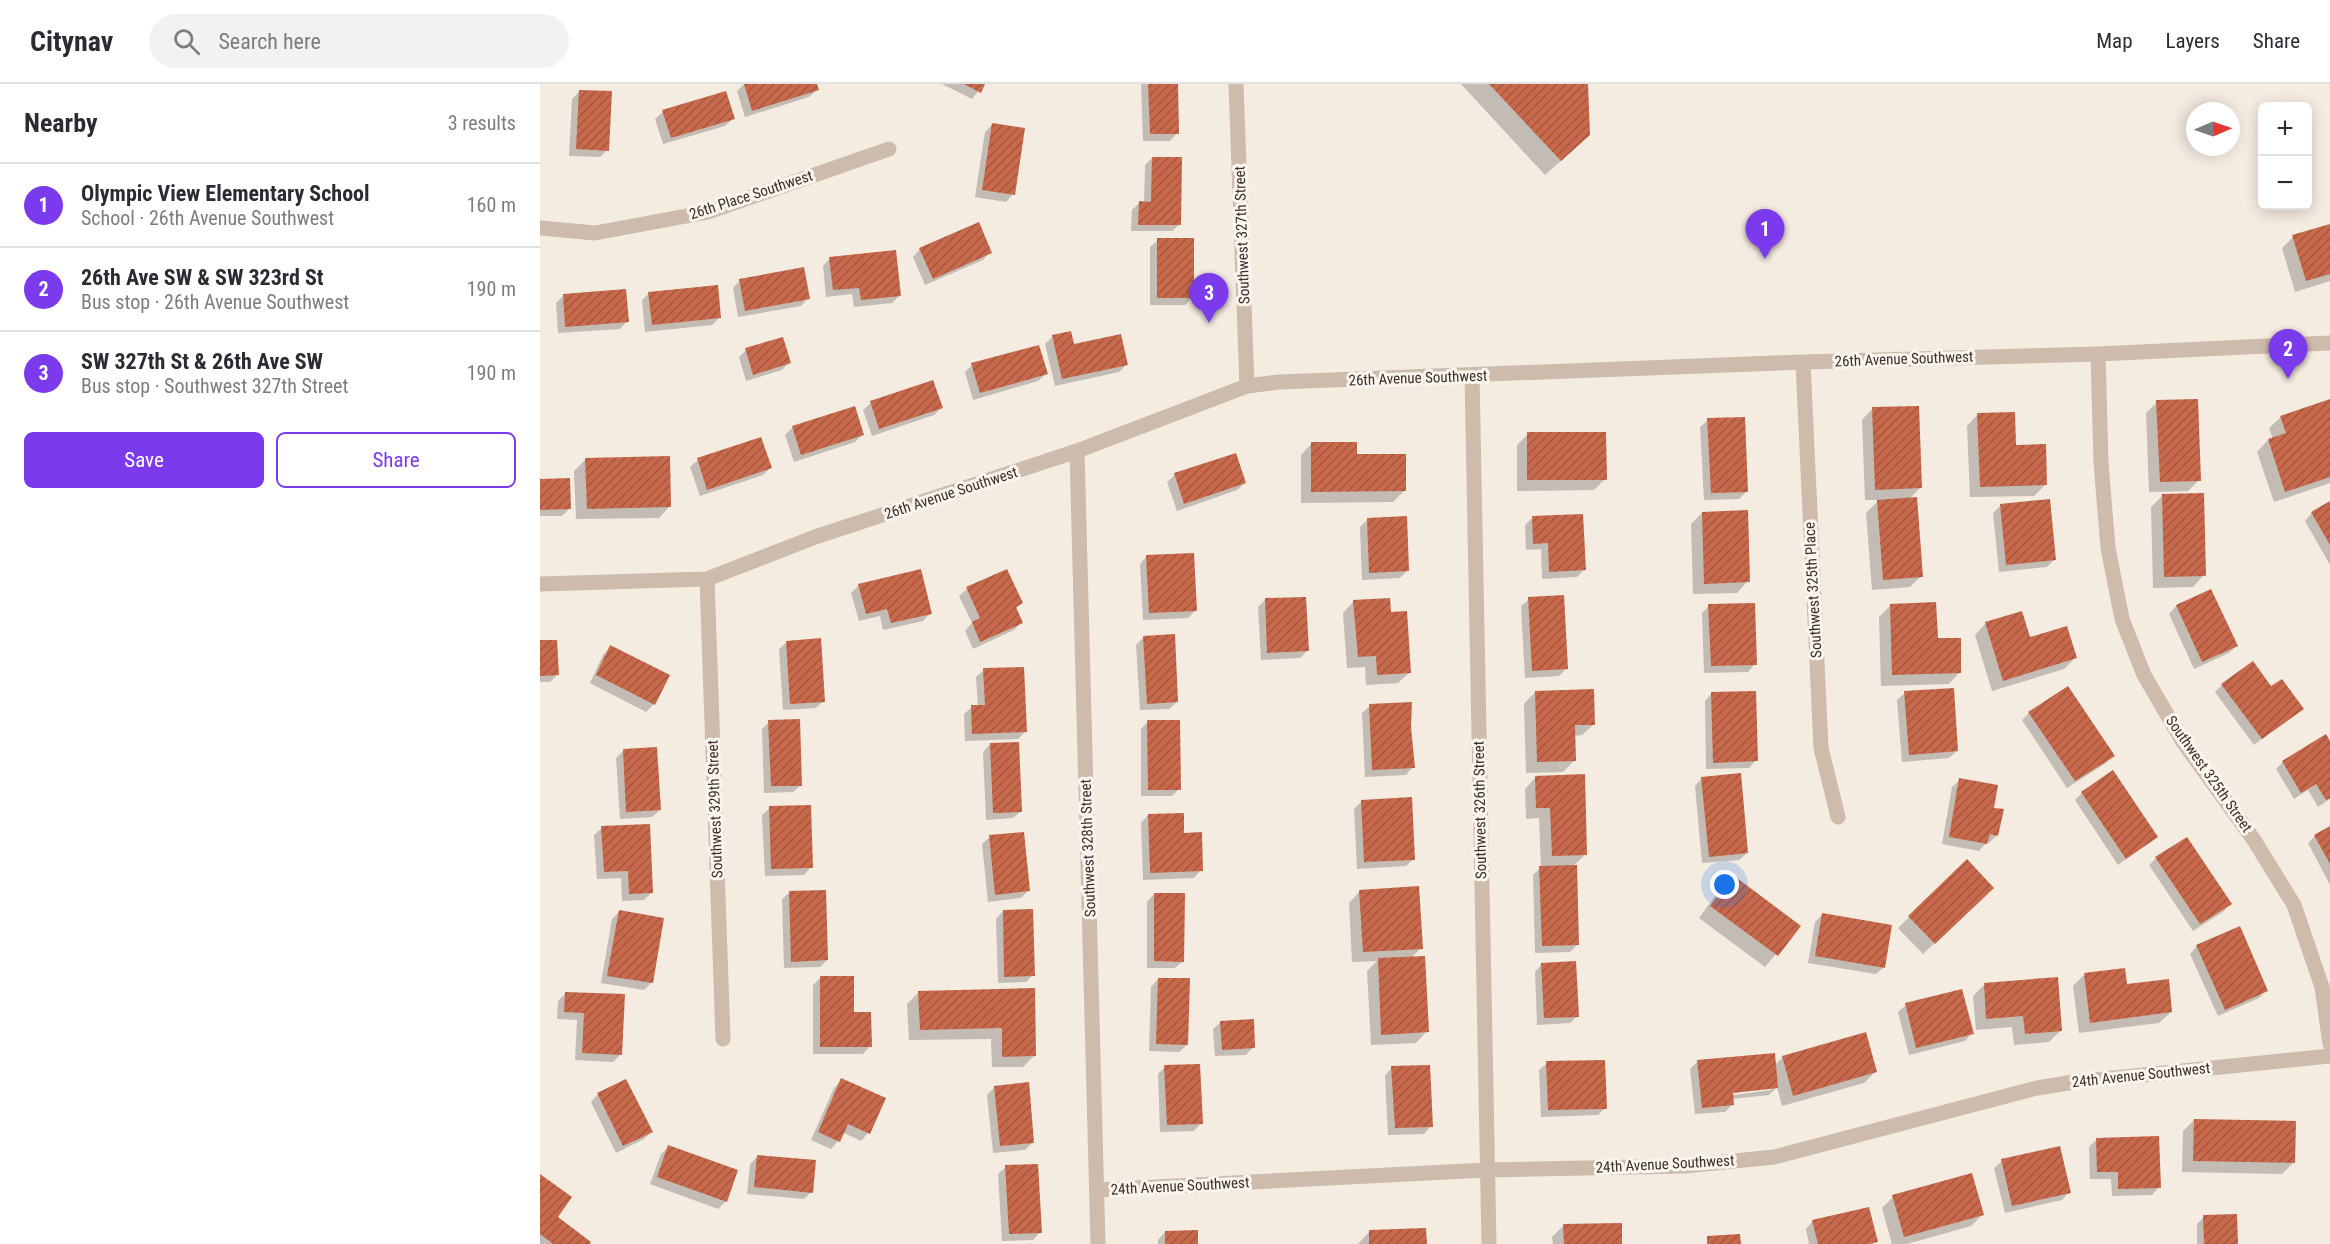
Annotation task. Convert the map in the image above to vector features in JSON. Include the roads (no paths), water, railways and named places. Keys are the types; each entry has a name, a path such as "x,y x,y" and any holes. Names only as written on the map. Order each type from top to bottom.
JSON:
{"street":[{"name":"Southwest 327th Street","path":"1236,84 1247,386"},
{"name":"26th Place Southwest","path":"540,228 595,233 708,212 889,149"},
{"name":"26th Avenue Southwest","path":"540,584 707,579 815,537 1077,451 1247,386 1279,382 2330,344"},
{"name":"Southwest 325th Street","path":"2098,354 2101,463 2108,548 2122,619 2144,675 2183,742 2254,840 2294,905 2322,987 2330,1044"},
{"name":"Southwest 325th Place","path":"1803,362 1821,748 1838,817"},
{"name":"Southwest 326th Street","path":"1472,376 1489,1244"},
{"name":"Southwest 328th Street","path":"1077,451 1098,1244"},
{"name":"Southwest 329th Street","path":"707,579 723,1040"},
{"name":"24th Avenue Southwest","path":"1097,1190 1486,1170 1685,1166 1774,1157 2055,1085 2330,1056"}],"place":[{"name":"Olympic View Elementary School","path":"1765,259"},
{"name":"SW 327th St & 26th Ave SW","path":"1209,323"},
{"name":"26th Ave SW & SW 323rd St","path":"2288,379"}]}
